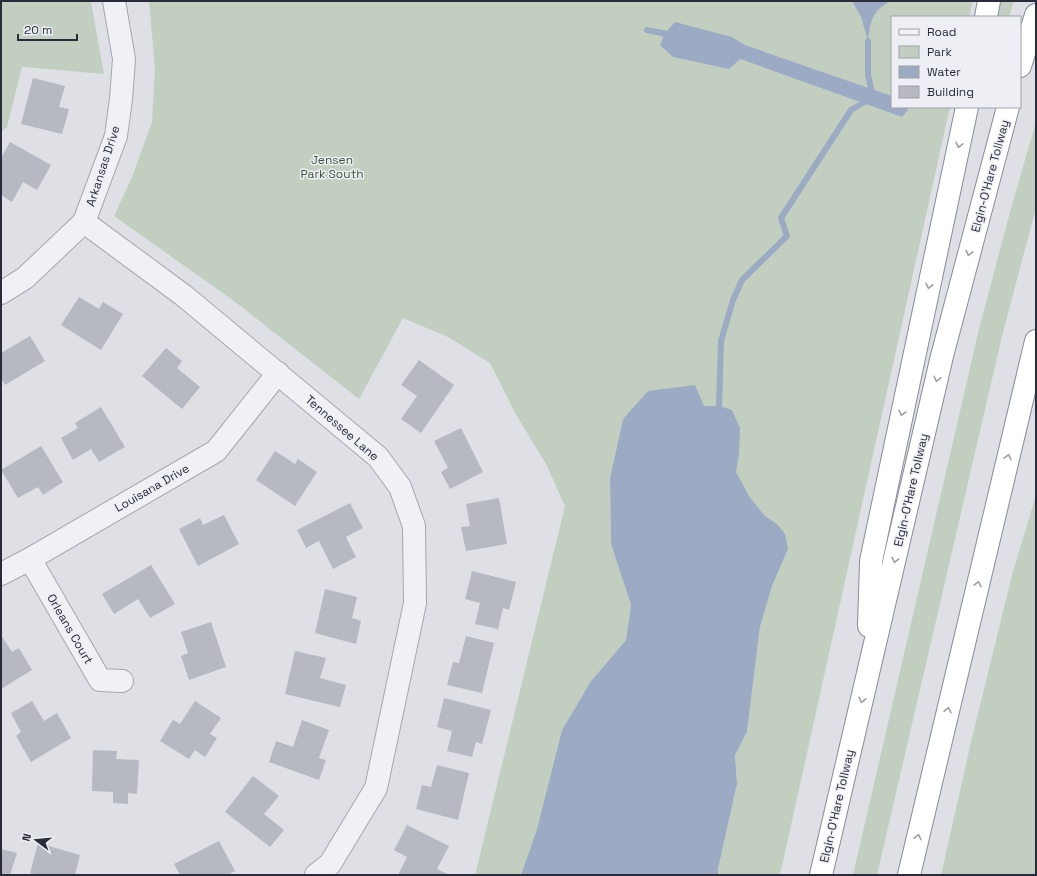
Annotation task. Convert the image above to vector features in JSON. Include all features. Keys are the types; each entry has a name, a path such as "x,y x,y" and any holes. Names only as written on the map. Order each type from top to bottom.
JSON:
{"highway":[{"path":"986,16 989,1"},
{"path":"1021,63 1036,15"},
{"path":"868,672 871,561 967,108"},
{"name":"Elgin-O'Hare Tollway","path":"821,875 942,356 1008,108"},
{"path":"909,875 1036,341"},
{"path":"1014,430 1036,391"}],"street":[{"name":"Arkansas Drive","path":"1,293 25,278 84,222 116,136 124,59 114,1"},
{"name":"Tennessee Lane","path":"84,222 182,295 378,457 400,487 414,526 415,603 376,788 330,864 316,875"},
{"name":"Louisana Drive","path":"1,574 30,559 216,451 278,373"},
{"name":"Orleans Court","path":"30,559 100,680 122,681"}],"green space":[{"path":"1,1 91,1 104,74 22,67 7,127 1,132"},
{"name":"Jensen Park South","path":"149,1 852,1 861,17 868,39 870,26 875,13 883,5 890,1 973,1 969,16 891,16 891,96 745,45 732,37 740,59 902,117 908,110 907,108 950,108 780,875 718,875 718,869 737,784 735,755 747,732 760,627 772,586 788,549 778,525 764,515 749,496 735,472 739,455 719,406 704,406 623,419 610,478 611,544 631,605 626,640 591,681 562,730 537,829 521,875 475,875 565,506 546,464 515,413 490,363 448,337 403,318 359,399 234,301 114,216 132,177 152,122 155,68"},
{"path":"1000,1 1014,1 1009,16 997,16"},
{"path":"1036,122 1036,208 1003,332 877,875 853,875 979,329"},
{"path":"1036,495 1036,875 941,875 971,742 1012,575"}],"water":[{"path":"852,1 890,1 875,13 871,22 868,41 861,17"},
{"path":"675,22 732,37 745,45 891,96 891,108 907,108 908,110 902,117 740,59 729,69 673,57 660,45 665,33"},
{"path":"695,385 704,406 719,406 732,410 740,428 739,455 736,472 749,496 764,515 778,525 785,534 788,549 772,586 760,627 747,732 735,755 737,784 718,869 718,875 521,875 537,829 562,730 591,681 626,640 631,605 611,544 610,478 623,419 648,391"}],"building":[{"path":"33,78 65,86 59,107 69,109 62,134 21,124"},
{"path":"10,142 51,165 37,190 23,182 12,202 1,195 1,158"},
{"path":"79,297 99,309 103,302 123,314 101,350 61,325"},
{"path":"30,336 45,361 5,385 1,378 1,353"},
{"path":"166,348 182,361 177,368 200,387 182,409 142,376"},
{"path":"419,360 454,385 421,433 401,419 417,396 401,385"},
{"path":"101,407 125,447 99,462 91,449 73,460 61,438 78,428 75,423"},
{"path":"461,428 483,472 450,489 441,472 448,468 434,441"},
{"path":"41,446 63,482 43,495 38,487 18,498 1,470"},
{"path":"275,451 295,464 298,459 317,472 295,506 256,480"},
{"path":"499,498 507,544 466,551 461,527 470,526 466,504"},
{"path":"350,503 363,528 346,537 356,557 333,569 319,541 306,548 297,530"},
{"path":"224,515 239,544 198,566 179,529 200,518 203,525"},
{"path":"151,565 175,604 150,618 138,599 114,614 102,594"},
{"path":"472,571 516,582 509,610 503,608 498,629 475,624 480,603 465,599"},
{"path":"325,589 357,597 352,618 361,621 356,644 315,633"},
{"path":"211,622 226,667 189,680 181,656 188,653 181,632"},
{"path":"1,635 12,652 19,648 32,670 1,689"},
{"path":"466,636 494,643 482,693 447,685 453,662 459,663"},
{"path":"295,651 326,658 320,678 346,685 340,707 285,694"},
{"path":"444,698 491,710 482,744 476,742 472,757 447,751 452,731 437,727"},
{"path":"32,701 44,721 57,713 71,738 31,762 16,736 21,732 11,713"},
{"path":"195,701 221,718 210,734 217,738 205,757 195,750 189,759 160,741 173,720 180,724"},
{"path":"302,720 329,730 319,758 326,760 319,780 269,762 276,741 293,747"},
{"path":"93,750 117,751 116,759 139,760 137,794 128,793 128,804 113,803 113,792 92,791"},
{"path":"437,765 469,773 458,820 416,809 422,785 431,787"},
{"path":"253,776 279,796 264,814 284,830 270,847 225,812"},
{"path":"407,825 449,846 437,869 449,875 398,875 407,857 394,850"},
{"path":"219,841 235,871 227,875 180,875 174,864"},
{"path":"38,843 80,855 75,875 37,875 30,873"},
{"path":"1,849 17,853 10,875 1,875"}],"waterway":[{"path":"647,30 672,35"},
{"path":"719,406 721,341 733,300 742,280 787,236 781,218 851,110 873,97 868,75 868,41"}]}
